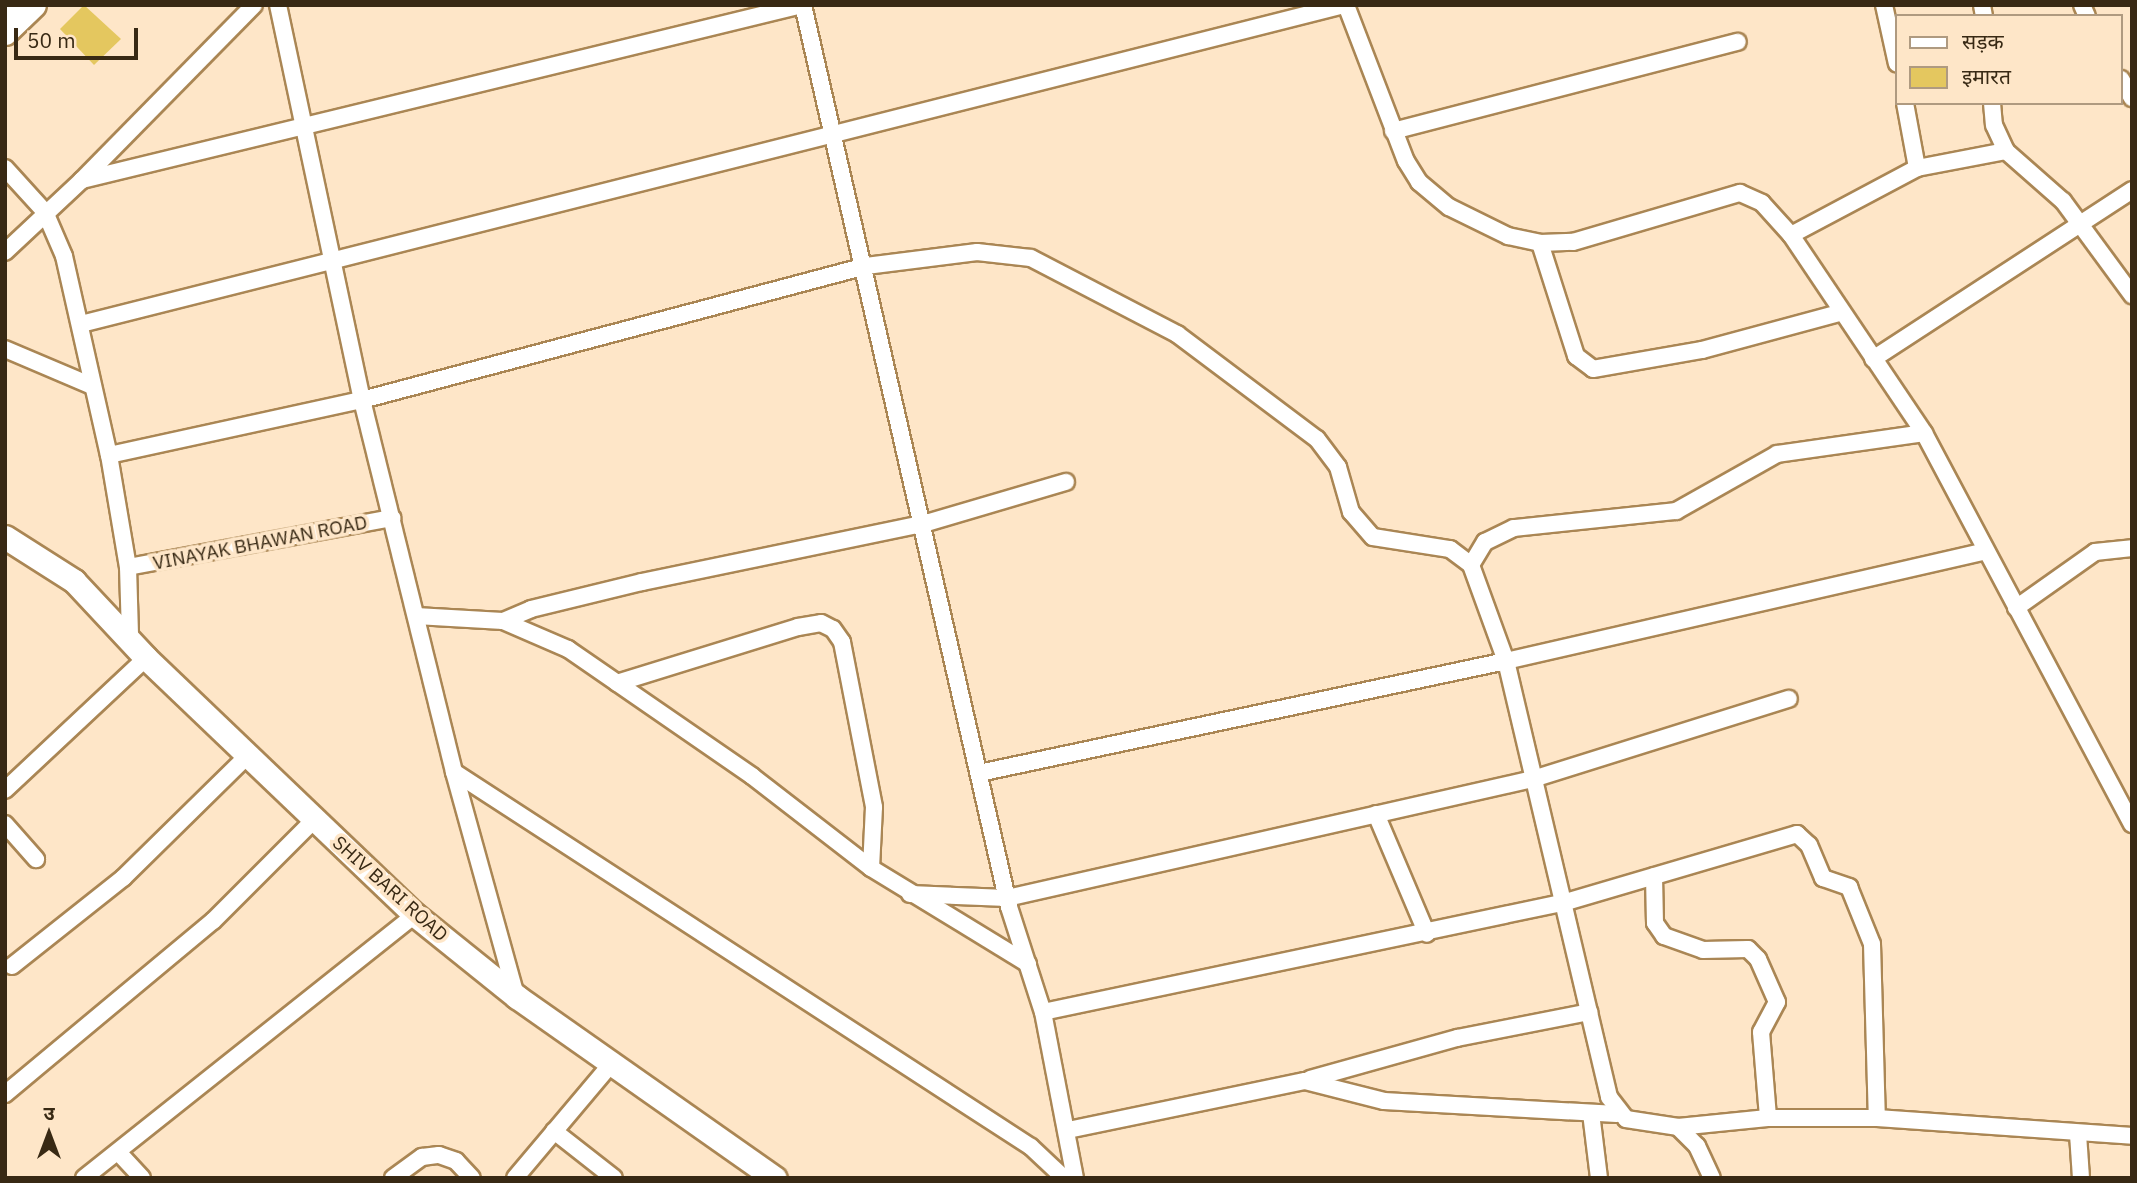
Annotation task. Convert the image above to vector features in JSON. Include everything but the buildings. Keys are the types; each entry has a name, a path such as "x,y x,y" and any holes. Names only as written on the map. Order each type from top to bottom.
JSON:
{"street":[{"path":"5,33 34,5"},
{"path":"5,252 82,180 254,5"},
{"path":"278,5 301,127 362,400 454,772 517,997"},
{"path":"82,180 803,5 866,266 1007,898 1043,1012 1068,1130 1075,1178"},
{"path":"81,324 833,138 1345,5 1406,161 1435,197 1508,236 1540,243 1573,243 1740,193 1762,203 1791,235 1839,313 1924,433 2132,824"},
{"path":"1884,5 1896,59"},
{"path":"1394,131 1738,42"},
{"path":"1905,105 1917,168"},
{"path":"1992,105 1994,125 2006,151 2080,221 2132,295"},
{"path":"1791,235 1917,168 2006,151"},
{"path":"5,168 45,212 64,256 109,455 128,567 130,635"},
{"path":"1873,359 2002,279 2080,221 2132,190"},
{"path":"1540,243 1577,356 1593,369 1702,350 1839,313"},
{"path":"109,455 362,400 866,266 977,252 1031,258 1177,334 1317,439 1338,467 1351,512 1373,537 1450,549 1471,565 1506,661 1533,779 1566,902 1588,1012 1617,1114"},
{"path":"5,349 92,386"},
{"path":"1471,565 1485,542 1506,530 1676,511 1777,454 1924,433"},
{"path":"503,621 531,609 642,582 923,524 1066,482"},
{"name":"VINAYAK BHAWAN ROAD","path":"128,567 392,518"},
{"name":"SHIV BARI ROAD","path":"5,537 74,581 130,635 146,659 415,915 517,997 610,1065 775,1178"},
{"path":"2016,608 2095,552 2132,548"},
{"path":"979,773 1506,661 1985,551"},
{"path":"416,616 503,621 568,649 871,868 1028,964"},
{"path":"617,683 799,627 821,623 833,629 842,642 874,807 871,868"},
{"path":"5,790 146,659"},
{"path":"910,894 1007,898 1533,779 1789,699"},
{"path":"12,966 123,878 248,755"},
{"path":"454,772 1031,1147 1064,1178"},
{"path":"1376,814 1427,934"},
{"path":"5,1094 213,921 316,818"},
{"path":"5,824 36,859"},
{"path":"1043,1012 1427,934 1566,902 1789,835 1804,838 1823,878 1849,887 1872,944 1877,1118"},
{"path":"1654,876 1655,923 1664,936 1703,950 1748,949 1758,958 1777,1002 1761,1032 1768,1118"},
{"path":"84,1178 415,915"},
{"path":"1068,1130 1305,1081 1457,1038 1588,1012"},
{"path":"515,1178 610,1065"},
{"path":"1305,1081 1384,1101 1617,1114 1678,1127 1768,1118 1877,1118 2132,1136"},
{"path":"1591,1113 1599,1178"},
{"path":"1678,1127 1697,1146 1712,1178"},
{"path":"554,1131 614,1178"},
{"path":"2078,1134 2081,1178"},
{"path":"118,1152 142,1178"},
{"path":"393,1178 422,1157 439,1155 457,1161 472,1178"}]}
